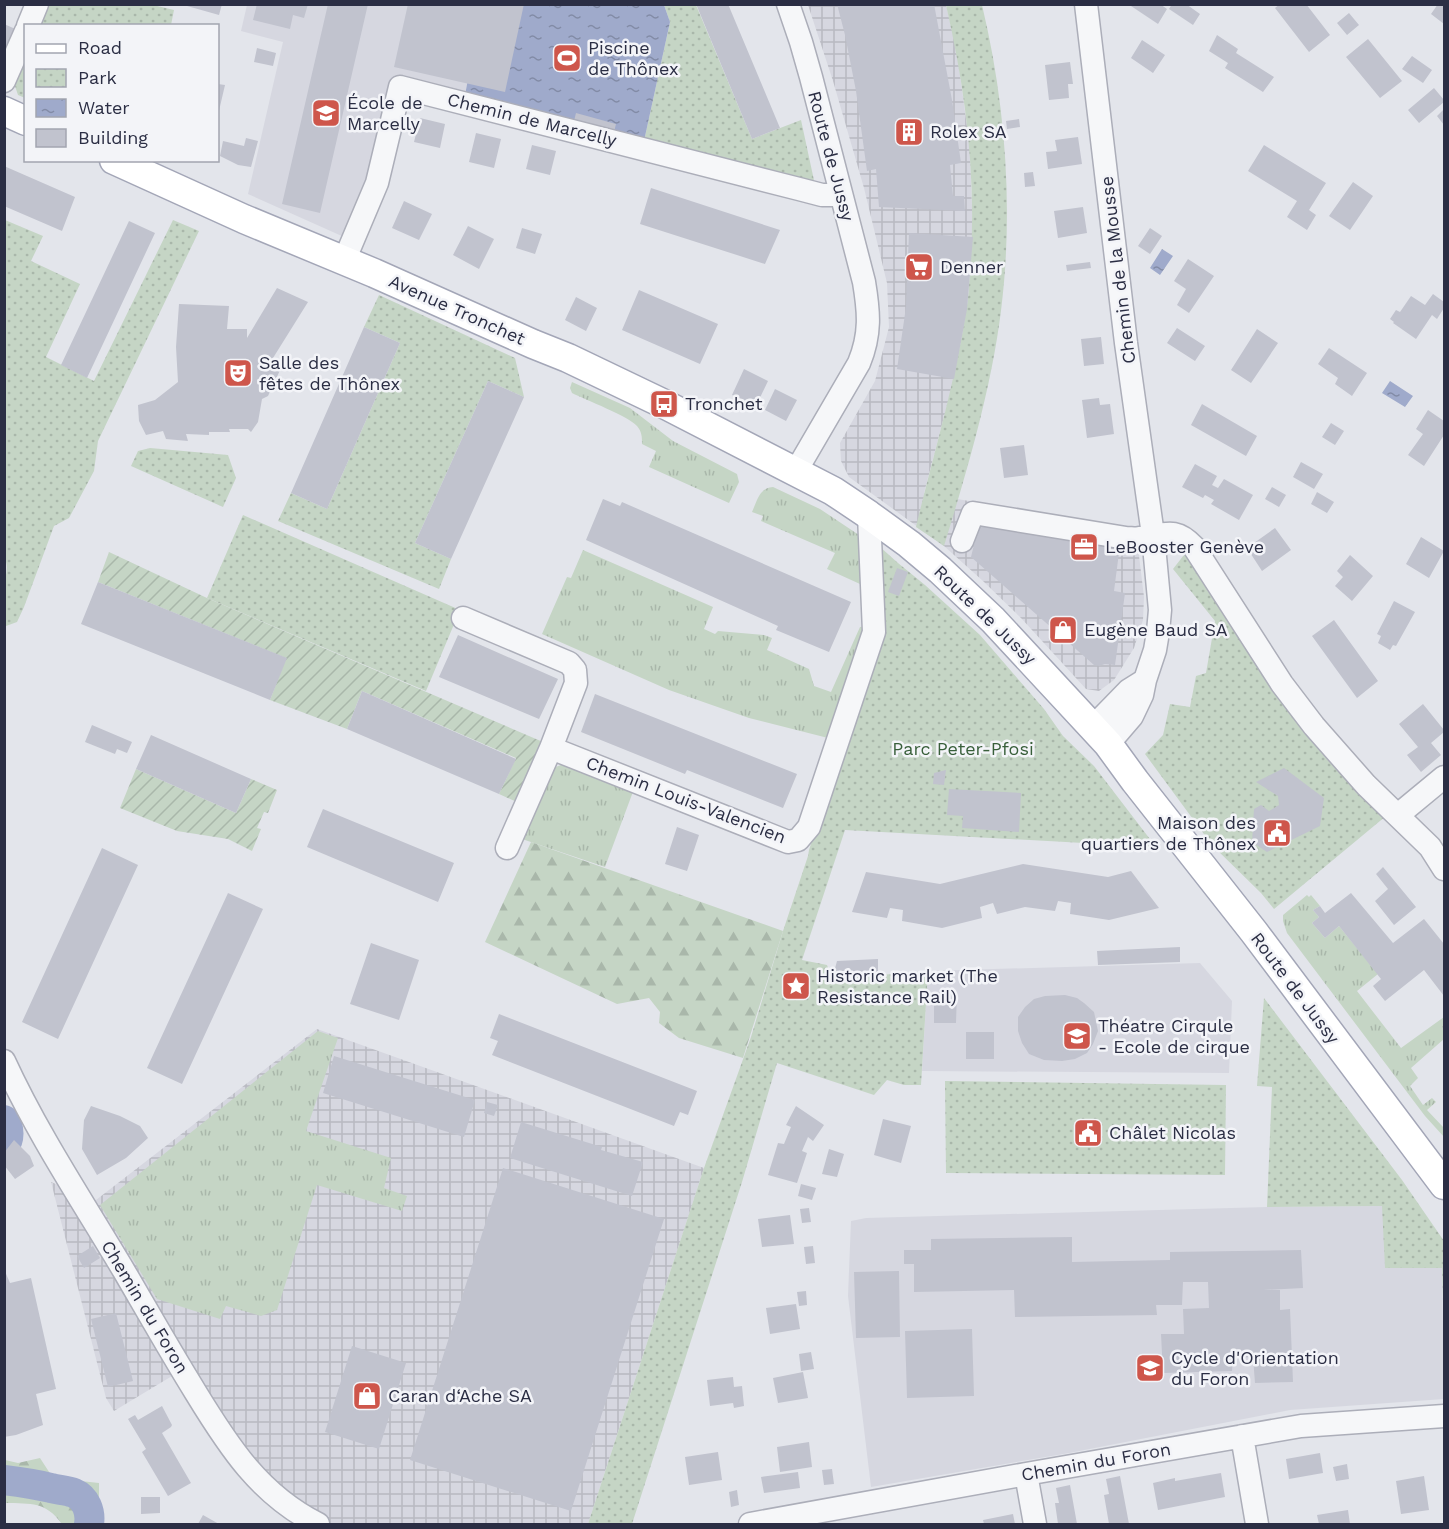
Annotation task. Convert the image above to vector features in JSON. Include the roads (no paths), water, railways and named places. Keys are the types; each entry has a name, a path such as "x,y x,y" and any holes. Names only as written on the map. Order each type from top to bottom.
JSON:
{"main road":[{"path":"4,111 24,120"},
{"name":"Avenue Tronchet","path":"118,162 244,219 579,363 796,471"},
{"name":"Route de Jussy","path":"796,471 833,491 869,515 940,570 993,620 1100,735 1254,932 1444,1185"}],"street":[{"path":"29,24 37,4"},
{"name":"Route de Jussy","path":"788,4 801,42 864,282 869,327 859,363 796,471"},
{"name":"Chemin de la Mousse","path":"1086,4 1126,343 1154,536 1160,610 1155,650 1145,680 1129,690 1100,735"},
{"path":"4,81 24,36"},
{"name":"Chemin de Marcelly","path":"344,261 377,183 400,87 822,195 841,195"},
{"path":"962,541 973,513 1126,538 1170,533 1186,538 1307,718 1350,769 1430,847 1444,870"},
{"name":"Chemin Louis-Valencien","path":"551,748 788,842 798,840 809,827 874,632 869,515"},
{"path":"463,618 569,663 575,670 576,683 551,748 507,848"},
{"path":"1398,815 1444,777"},
{"name":"Chemin du Foron","path":"4,1061 30,1114 224,1439 266,1487 293,1510 318,1524"},
{"name":"Chemin du Foron","path":"750,1524 812,1519 1026,1474 1301,1426 1444,1416"},
{"path":"1242,1436 1257,1524"},
{"path":"1026,1474 1035,1524"}],"water":[{"name":"Piscine de Thônex","path":"482,5 664,5 670,22 644,141 465,95"},
{"path":"1162,249 1173,256 1160,275 1150,268"},
{"path":"1390,381 1413,396 1405,407 1382,393"}],"waterway":[{"path":"4,1120 8,1134 4,1147"},
{"path":"4,1480 68,1491 78,1495 87,1506 89,1524"}],"place":[{"name":"Piscine de Thônex","path":"567,58"},
{"name":"École de Marcelly","path":"326,113"},
{"name":"Rolex SA","path":"909,132"},
{"name":"Denner","path":"919,267"},
{"name":"Salle des fêtes de Thônex","path":"238,373"},
{"name":"Tronchet","path":"664,404"},
{"name":"LeBooster Genève","path":"1084,547"},
{"name":"Eugène Baud SA","path":"1063,630"},
{"name":"Maison des quartiers de Thônex","path":"1277,833"},
{"name":"Historic market (The Resistance Rail)","path":"796,986"},
{"name":"Théatre Cirqule - Ecole de cirque","path":"1077,1036"},
{"name":"Châlet Nicolas","path":"1088,1133"},
{"name":"Cycle d'Orientation du Foron","path":"1150,1368"},
{"name":"Caran d‘Ache SA","path":"367,1396"}],"park label":[{"name":"Parc Peter-Pfosi","path":"963,749"}]}
